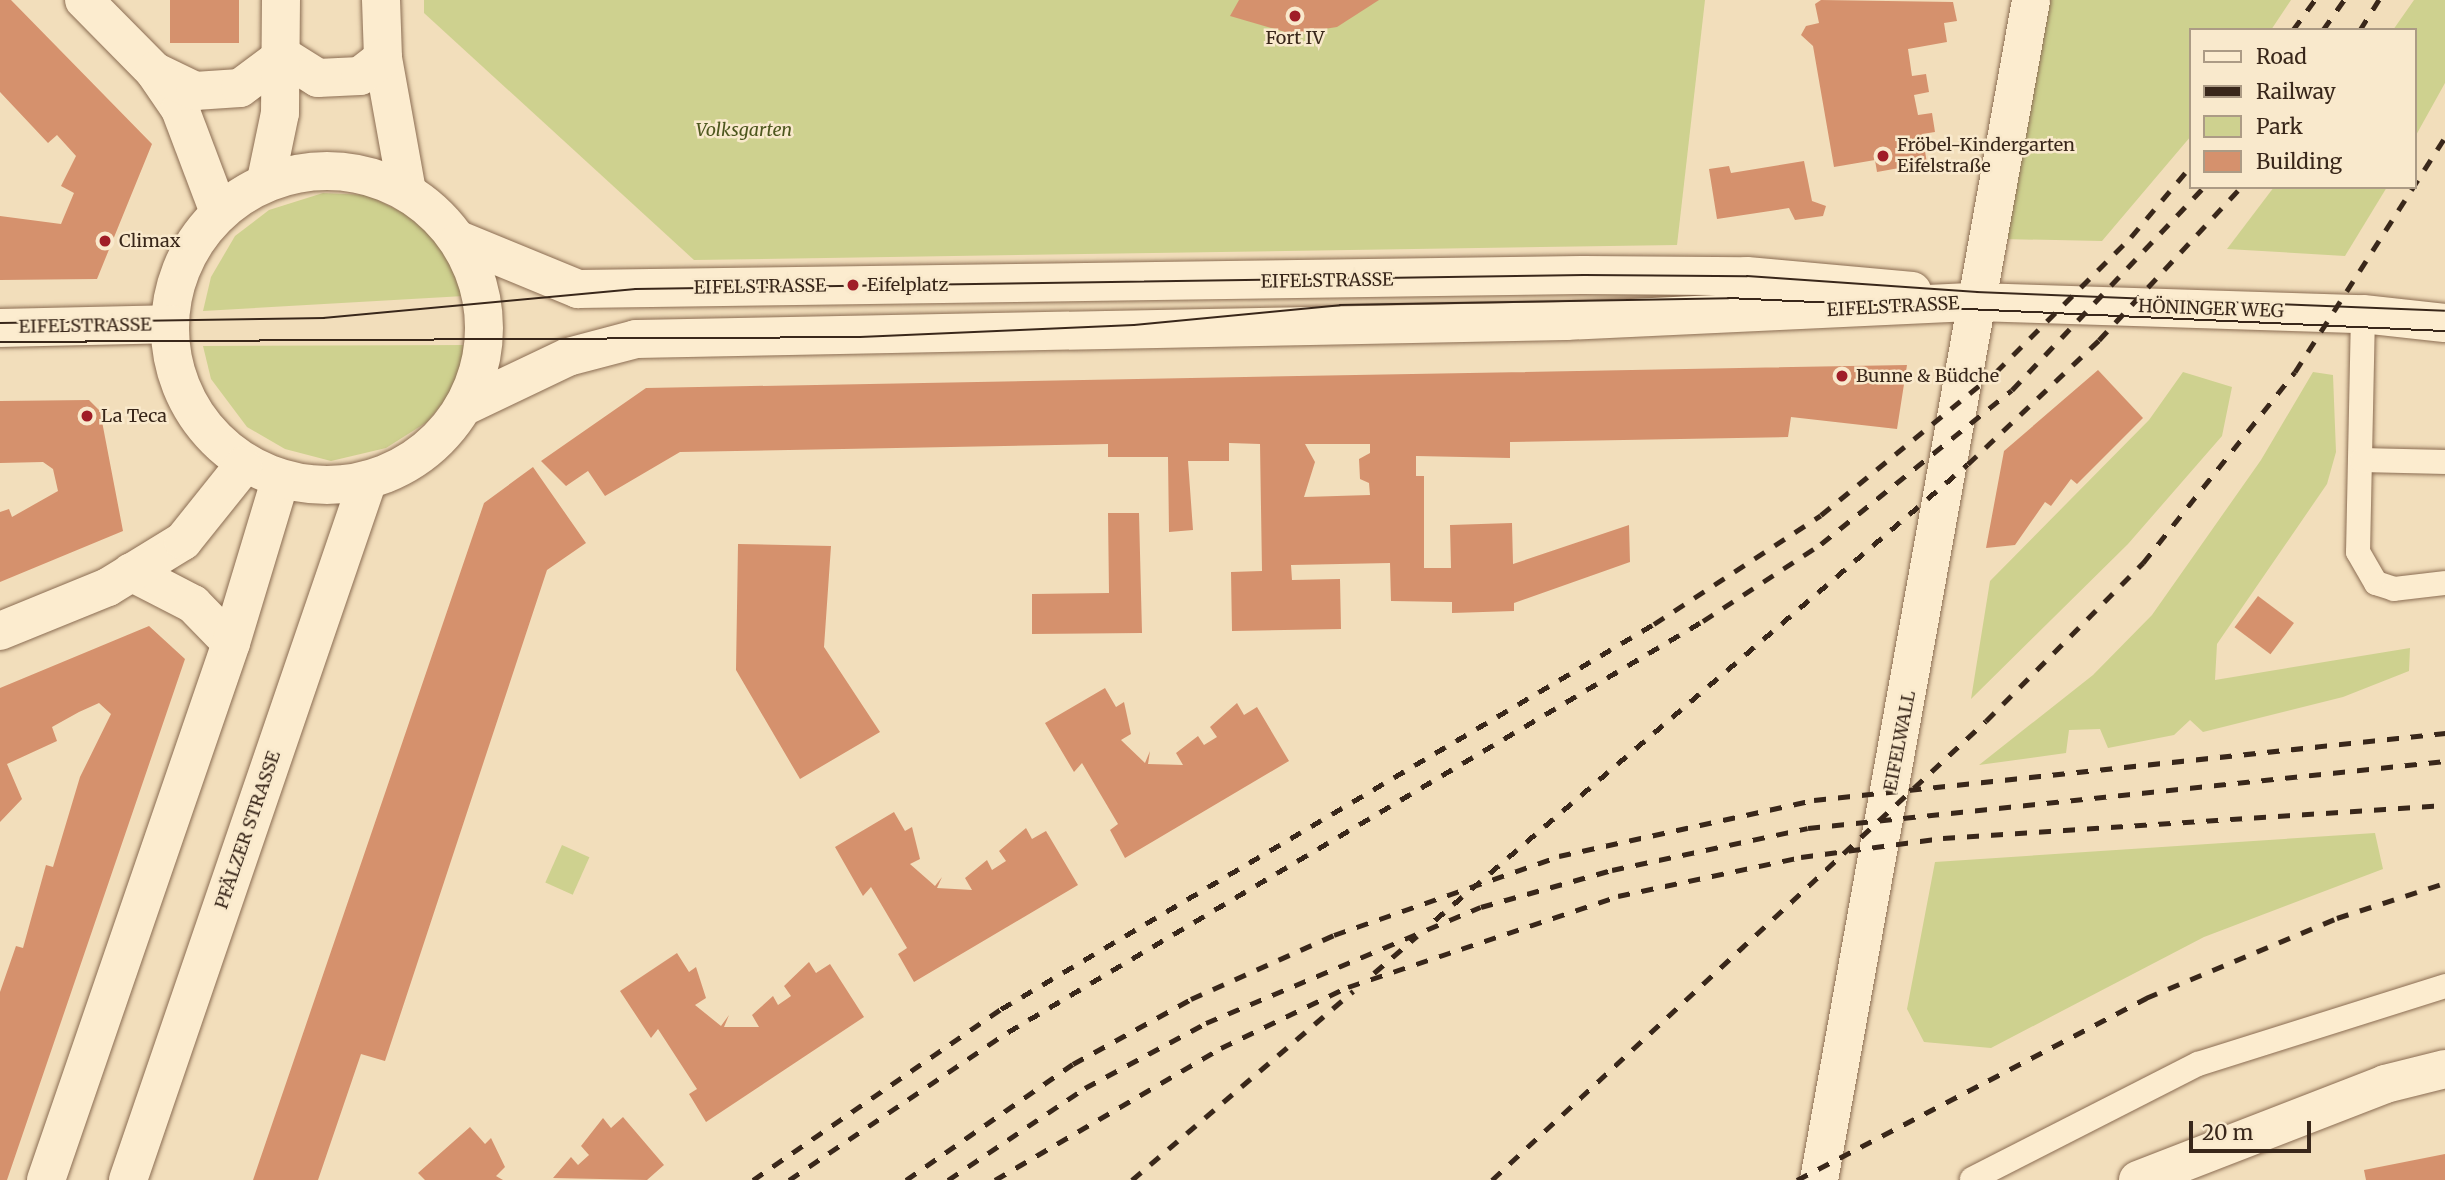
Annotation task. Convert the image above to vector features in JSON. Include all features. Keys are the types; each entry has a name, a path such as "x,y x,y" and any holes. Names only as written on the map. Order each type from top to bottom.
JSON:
{"street":[{"path":"84,0 153,71 194,133 219,212"},
{"path":"266,180 284,56 281,0"},
{"path":"381,0 383,58 407,192"},
{"name":"EIFELWALL","path":"1819,1180 1973,351 1976,302 2031,0"},
{"path":"153,71 195,91 240,88 284,56"},
{"path":"284,56 318,78 360,76 383,58"},
{"path":"310,171 354,172 407,192 459,240 484,319 483,353 463,407 414,459 368,480 280,481 243,466 192,408 175,365 170,324 176,283 219,212 266,180 310,171"},
{"name":"EIFELSTRASSE","path":"459,240 578,289 1747,276 1866,282 1976,302"},
{"name":"EIFELSTRASSE","path":"463,407 568,357 636,339 1566,321 1976,302"},
{"name":"HÖNINGER WEG","path":"1976,302 2363,314 2445,323"},
{"name":"EIFELSTRASSE","path":"0,328 170,324"},
{"path":"0,631 131,572 183,541 243,466"},
{"name":"PFÄLZER STRASSE","path":"128,1180 368,480"},
{"path":"46,1180 231,643 280,481"},
{"path":"131,572 193,604 231,643"},
{"path":"2138,1180 2346,1098 2445,1069"}],"lane":[{"path":"2363,314 2358,552 2365,572 2394,589 2445,583"},
{"path":"2362,460 2445,462"},
{"path":"1972,1179 2199,1064 2445,986"}],"green space":[{"name":"Volksgarten","path":"424,0 1705,0 1677,245 694,260 424,13"},
{"path":"2049,0 2291,0 2272,28 2190,28 2190,137 2102,241 2003,239"},
{"path":"2414,0 2445,0 2445,83 2417,133 2417,28 2394,28"},
{"path":"2272,189 2386,189 2345,256 2227,249"},
{"path":"323,193 367,195 406,214 440,244 464,296 203,311 211,277 235,236 269,210"},
{"path":"468,345 451,393 427,422 386,448 331,461 285,449 247,427 211,379 203,346"},
{"path":"2183,372 2232,387 2222,436 2128,544 1971,699 1990,581 2149,420"},
{"path":"2313,372 2333,375 2336,452 2327,484 2217,644 2215,680 2410,648 2409,671 2343,697 2203,732 2190,720 2174,735 2108,748 2100,729 2069,730 2066,753 1979,765 2093,675 2152,615 2261,460"},
{"path":"2375,833 2383,869 2204,937 1991,1048 1924,1042 1907,1009 1935,862"},
{"path":"562,845 589,857 573,895 545,882"}],"building":[{"path":"0,0 11,0 152,144 97,279 0,280 0,216 61,224 74,193 61,186 76,156 57,135 48,143 0,92"},
{"path":"170,0 239,0 239,43 170,43"},
{"name":"Fort IV","path":"1239,0 1379,0 1337,27 1292,34 1230,16"},
{"path":"1821,0 1953,2 1957,21 1944,23 1947,42 1908,49 1912,76 1926,74 1929,92 1914,95 1918,115 1932,113 1935,132 1922,134 1927,163 1877,172 1875,160 1834,167 1813,46 1801,35 1806,26 1819,23 1815,4"},
{"path":"1804,161 1812,201 1826,206 1823,216 1795,220 1789,208 1717,219 1709,169 1729,166 1731,173"},
{"path":"1907,365 1897,429 1791,417 1788,437 1510,442 1510,458 1416,456 1416,476 1424,476 1424,568 1451,568 1450,525 1512,523 1513,564 1629,525 1630,562 1514,603 1514,611 1452,613 1452,602 1391,601 1390,563 1291,565 1292,580 1340,579 1341,629 1232,631 1231,572 1262,571 1260,444 1229,443 1229,461 1188,461 1193,530 1169,532 1168,457 1108,457 1108,444 680,452 605,496 588,471 566,486 541,461 646,388","holes":["1305,444 1370,444 1370,453 1359,459 1360,479 1369,483 1370,495 1304,497 1315,462"]},
{"path":"2098,370 2143,418 2077,484 2071,479 2051,506 2045,502 2015,545 1986,548 2004,451"},
{"path":"89,400 100,411 123,531 0,582 0,512 9,509 12,517 58,491 53,469 43,462 0,463 0,401"},
{"path":"533,467 586,543 547,570 385,1061 361,1054 318,1180 253,1180 484,503"},
{"path":"1108,513 1139,513 1142,633 1032,634 1032,594 1109,593"},
{"path":"738,544 831,546 824,647 880,732 800,779 736,670"},
{"path":"2258,596 2294,623 2270,654 2235,627"},
{"path":"149,626 185,659 7,1180 0,1180 0,992 16,946 23,948 46,865 53,867 80,777 111,714 99,703 79,712 52,727 57,741 7,764 22,799 0,822 0,688"},
{"path":"1105,688 1116,707 1124,702 1131,734 1121,740 1145,763 1150,751 1148,764 1183,765 1176,753 1198,736 1204,745 1217,737 1210,727 1237,703 1244,715 1257,707 1289,761 1125,858 1110,830 1118,824 1082,763 1074,772 1045,723"},
{"path":"894,812 905,831 912,827 920,859 910,864 935,886 942,877 937,888 972,890 965,878 987,860 992,870 1006,861 999,851 1026,828 1032,839 1046,831 1078,885 914,982 898,954 907,948 871,887 863,896 835,847"},
{"path":"677,953 689,972 696,967 706,998 695,1005 721,1026 729,1015 724,1027 759,1027 752,1015 773,996 778,1005 791,996 784,986 809,962 816,973 830,964 864,1017 706,1122 689,1094 697,1089 658,1029 651,1038 620,991"},
{"path":"623,1117 664,1165 647,1180 553,1178 571,1157 578,1165 589,1155 581,1146 603,1118 611,1128"},
{"path":"470,1127 485,1144 491,1138 505,1167 496,1176 503,1180 425,1180 418,1173"},
{"path":"2445,1154 2445,1180 2366,1180 2364,1170"}],"tram line":[{"path":"0,323 324,318 635,289 1584,275 1747,276 1977,292 2445,311"},
{"path":"0,342 860,337 1134,325 1340,305 1728,298 2445,331"}],"railway":[{"path":"2294,28 2315,0"},
{"path":"2324,28 2344,0"},
{"path":"2361,28 2379,0"},
{"path":"2417,181 2445,137"},
{"path":"753,1180 1001,1009 1654,624 1821,515 1996,372 2131,237 2190,167"},
{"path":"789,1180 1008,1032 1703,621 1821,544 2012,390 2202,189"},
{"path":"1435,920 1968,464 2099,340 2239,189"},
{"path":"1492,1180 1986,721 2143,563 2295,372 2412,189"},
{"path":"906,1180 1073,1064 1191,999 1334,935 1559,856 1814,800 2445,733"},
{"path":"948,1180 1085,1088 1206,1023 1481,907 1612,870 1808,828 2445,761"},
{"path":"995,1180 1221,1048 1348,987 1618,896 1801,857 1943,838 2445,805"},
{"path":"1797,1180 2146,998 2337,918 2445,883"},
{"path":"1374,973 1417,936"},
{"path":"1132,1180 1353,991"}],"place":[{"name":"Fort IV","path":"1295,16"},
{"name":"Fröbel-Kindergarten Eifelstraße","path":"1883,156"},
{"name":"Climax","path":"105,241"},
{"name":"Eifelplatz","path":"853,285"},
{"name":"Bunne & Büdche","path":"1842,376"},
{"name":"La Teca","path":"87,416"}]}
